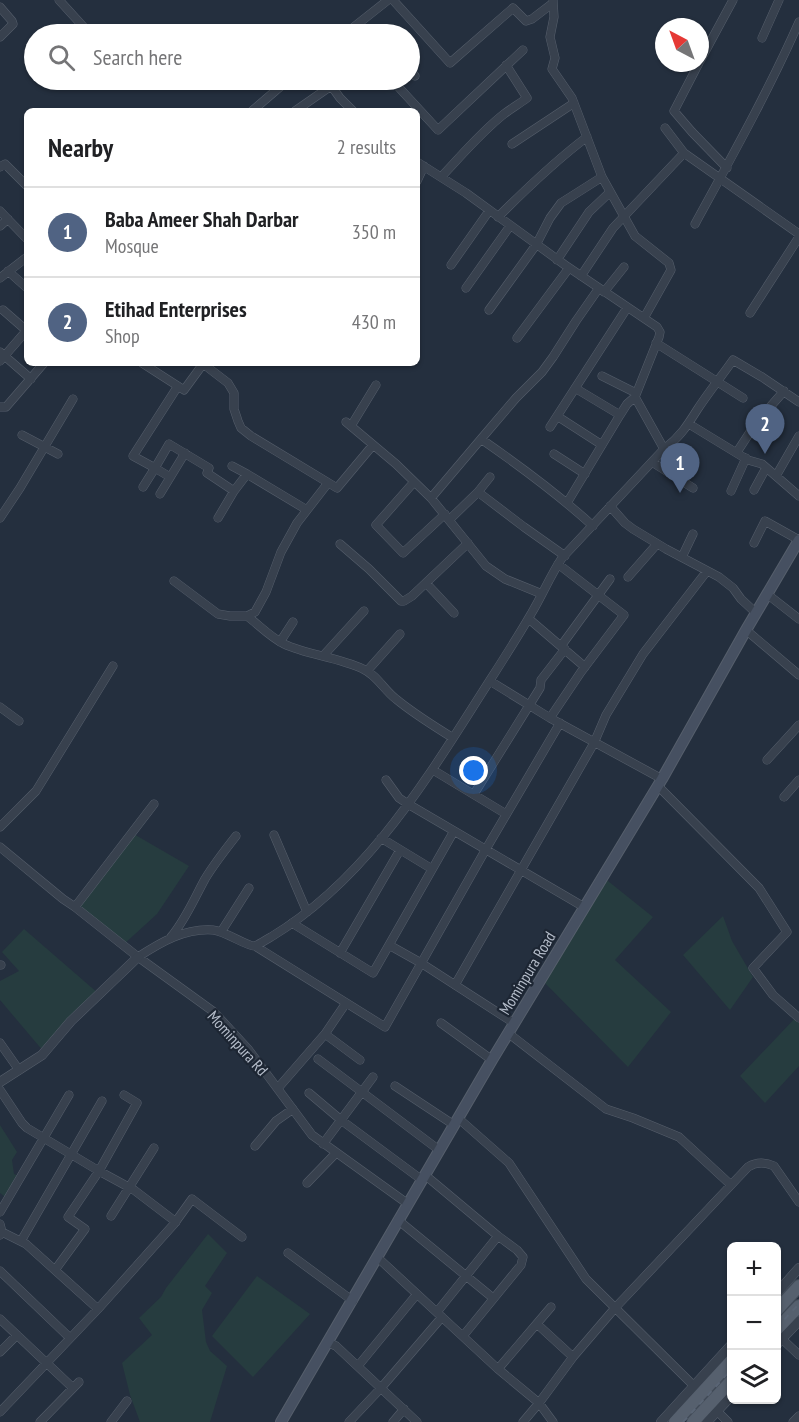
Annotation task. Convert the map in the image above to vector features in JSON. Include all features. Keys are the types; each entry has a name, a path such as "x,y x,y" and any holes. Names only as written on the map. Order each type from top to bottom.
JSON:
{"main road":[{"name":"Mominpura Road","path":"281,1422 492,1060 660,782 799,540"},
{"path":"781,1306 799,1286"},
{"path":"781,1333 799,1306"},
{"path":"675,1422 727,1365"},
{"path":"693,1422 727,1385"}],"street":[{"path":"59,0 81,24"},
{"path":"360,24 388,0"},
{"path":"393,0 415,24"},
{"path":"709,45 733,0"},
{"path":"762,38 779,0"},
{"path":"420,30 450,63 513,8 526,21 532,19 553,1"},
{"path":"553,1 554,17 549,37 555,58 552,69 572,98 602,177 635,236 671,266 671,270 644,318"},
{"path":"0,8 13,24 0,38"},
{"path":"695,224 778,70 799,22"},
{"path":"420,110 438,130 522,50"},
{"path":"441,177 485,131 527,98 506,65"},
{"path":"695,72 674,111 727,168"},
{"path":"255,108 276,90"},
{"path":"299,108 320,90"},
{"path":"334,90 350,108"},
{"path":"401,90 418,108"},
{"path":"512,144 574,103"},
{"path":"665,128 684,153 799,236 750,313"},
{"path":"498,217 567,151 587,137"},
{"path":"581,276 614,228 684,153"},
{"path":"0,167 5,164 24,183"},
{"path":"421,164 657,327 660,332 635,395 620,415 567,503"},
{"path":"489,310 536,244 561,203 602,177"},
{"path":"557,260 589,212 610,192"},
{"path":"0,211 24,236"},
{"path":"451,266 489,211"},
{"path":"0,225 8,219"},
{"path":"466,288 510,226"},
{"path":"0,278 24,259"},
{"path":"430,498 542,372 576,321 624,267"},
{"path":"517,338 569,268"},
{"path":"8,272 24,285"},
{"path":"550,427 627,308"},
{"path":"3,310 24,328"},
{"path":"24,334 1,356 31,379"},
{"path":"656,343 743,398"},
{"path":"255,946 330,894 354,871 381,838 433,770 529,619 558,564 652,462 678,439 733,360 799,402"},
{"path":"0,407 6,407 42,366"},
{"path":"147,366 184,390 201,366"},
{"path":"207,366 228,383 234,393 234,409 241,428 337,488 374,446"},
{"path":"602,376 635,395 667,447 691,460"},
{"path":"376,385 348,424 430,498 486,566 505,579 542,594"},
{"path":"170,477 133,456 178,386"},
{"path":"575,388 620,415"},
{"path":"737,452 756,423 784,391"},
{"path":"0,518 73,399"},
{"path":"557,416 602,445"},
{"path":"689,424 746,458 762,464 799,496"},
{"path":"22,435 58,454"},
{"path":"776,476 799,436"},
{"path":"481,440 516,463 592,526"},
{"path":"143,487 169,444 209,468 207,473 234,491"},
{"path":"160,494 185,453"},
{"path":"554,454 585,474"},
{"path":"730,491 746,458"},
{"path":"652,462 693,488"},
{"path":"232,466 307,510"},
{"path":"754,490 766,468"},
{"path":"218,518 247,474"},
{"path":"414,482 376,525 403,553 478,492 490,477"},
{"path":"174,581 219,614 247,616 255,612 266,592 281,552 297,523 328,483"},
{"path":"478,492 565,556"},
{"path":"610,506 625,523 657,544 719,577 733,588 756,613"},
{"path":"754,543 765,521 799,540"},
{"path":"682,557 693,534"},
{"path":"340,544 401,601 404,601 468,543"},
{"path":"628,577 657,544"},
{"path":"550,718 624,615 558,564"},
{"path":"455,985 594,743 606,714 643,654 707,571"},
{"path":"474,794 540,688 541,680 610,579"},
{"path":"426,583 454,613"},
{"path":"767,594 799,619"},
{"path":"323,656 364,611"},
{"path":"247,616 280,642 298,650 366,671 374,676 396,699 453,738"},
{"path":"529,619 585,667"},
{"path":"280,642 293,621"},
{"path":"746,630 799,675"},
{"path":"366,671 400,634"},
{"path":"0,827 36,791 113,666"},
{"path":"490,681 660,782 759,888 787,932 753,968 772,995 799,1018"},
{"path":"0,707 19,721"},
{"path":"0,1082 42,1055 71,1021 138,957 170,938 192,932 213,930 255,946 385,1027 560,723"},
{"path":"767,760 799,725"},
{"path":"433,770 506,814"},
{"path":"386,780 399,798 408,804 584,908"},
{"path":"784,797 799,780"},
{"path":"75,907 154,804"},
{"path":"292,922 373,973 454,831"},
{"path":"274,835 307,912"},
{"path":"170,938 182,924 206,878 236,836"},
{"path":"381,838 432,869"},
{"name":"Mominpura Rd","path":"0,847 138,957 214,1012 248,1049 312,1136 408,1204"},
{"path":"340,953 400,850"},
{"path":"221,932 249,888"},
{"path":"389,945 514,1023"},
{"path":"278,1088 326,1034 346,1003"},
{"path":"441,1023 492,1060"},
{"path":"508,1033 606,1109 679,1137 731,1185"},
{"path":"326,1034 360,1060"},
{"path":"0,1043 20,1070"},
{"path":"318,1059 439,1150"},
{"path":"323,1144 373,1077"},
{"path":"395,1086 456,1121 509,1163 586,1279 694,1386"},
{"path":"0,1090 22,1124 71,1155 129,1187 176,1222"},
{"path":"309,1093 342,1120 423,1178 523,1257 521,1265 463,1336"},
{"path":"0,1212 69,1095"},
{"path":"55,1270 85,1229 68,1217 99,1171 137,1103 124,1095"},
{"path":"21,1241 102,1101"},
{"path":"255,1146 276,1121 293,1109"},
{"path":"111,1216 154,1148"},
{"path":"307,1184 336,1153"},
{"path":"523,1422 615,1308 754,1163 768,1163 774,1166 799,1202"},
{"path":"0,1412 98,1309 176,1222 192,1199 242,1237"},
{"path":"398,1220 493,1298"},
{"path":"0,1224 1,1234 26,1244 98,1309"},
{"path":"349,1422 381,1388 498,1236"},
{"path":"288,1253 353,1301"},
{"path":"377,1257 498,1369 539,1403 553,1422"},
{"path":"781,1289 799,1268"},
{"path":"0,1271 70,1338"},
{"path":"358,1366 417,1294"},
{"path":"498,1369 551,1307"},
{"path":"0,1319 76,1385 40,1422"},
{"path":"781,1336 799,1321"},
{"path":"537,1324 573,1358"},
{"path":"0,1352 17,1335"},
{"path":"781,1340 799,1355"},
{"path":"328,1343 336,1346 417,1422"},
{"path":"661,1422 727,1350"},
{"path":"707,1422 727,1400"},
{"path":"111,1422 127,1401"},
{"path":"393,1422 404,1408"},
{"path":"717,1411 728,1422"},
{"path":"793,1422 799,1416"}],"green space":[{"path":"132,833 189,866 157,914 123,945 75,907"},
{"path":"603,877 653,917 615,960 671,1012 628,1067 541,979"},
{"path":"723,916 732,941 753,977 730,1010 683,955"},
{"path":"24,929 99,994 44,1052 0,1000 0,981 19,971 2,952"},
{"path":"799,1014 799,1066 765,1103 740,1076"},
{"path":"0,1125 17,1152 12,1160 14,1174 21,1177 8,1199 0,1193"},
{"path":"208,1234 227,1253 205,1286 212,1293 202,1310 206,1342 210,1351 227,1366 210,1422 140,1422 122,1363 152,1335 139,1318 161,1297"},
{"path":"257,1276 310,1314 253,1377 212,1336"}],"railway":[{"path":"781,1323 799,1304"},
{"path":"683,1422 727,1374"}],"place":[{"name":"Etihad Enterprises","path":"765,454"},
{"name":"Baba Ameer Shah Darbar","path":"680,493"}]}
